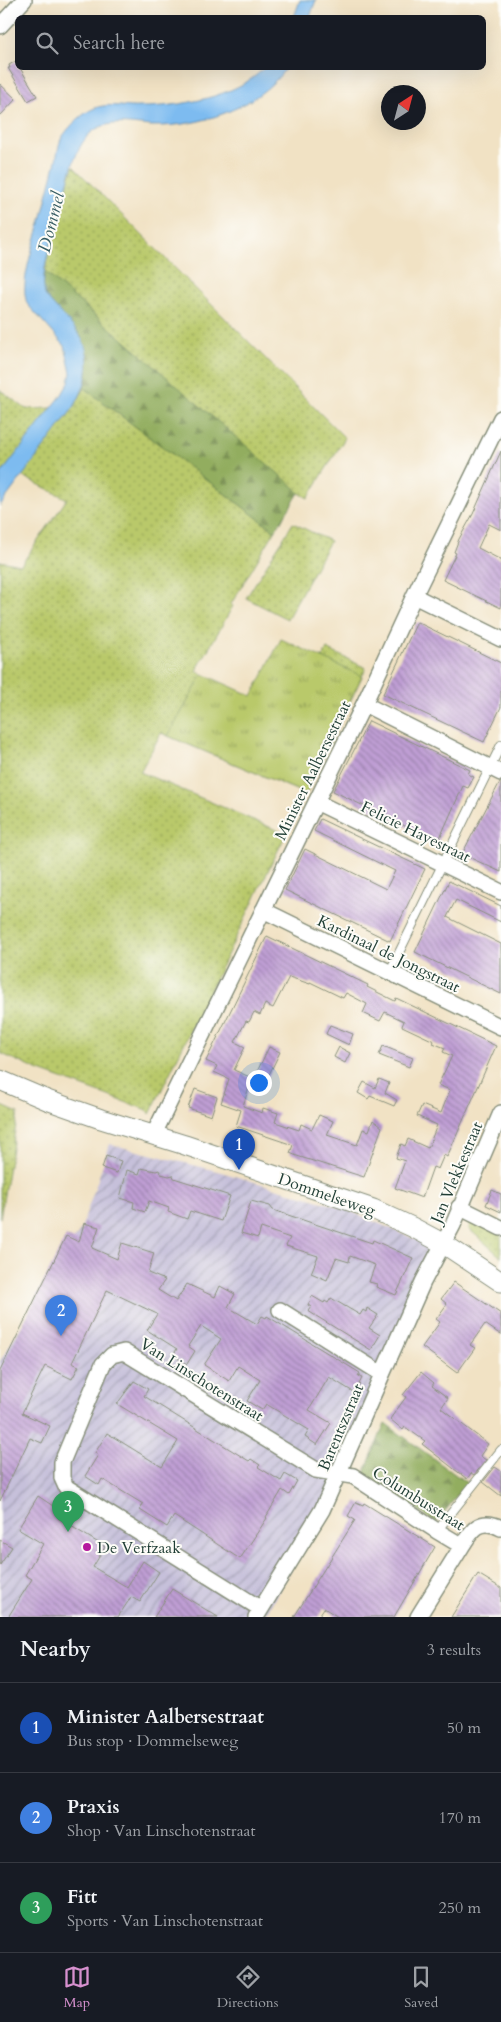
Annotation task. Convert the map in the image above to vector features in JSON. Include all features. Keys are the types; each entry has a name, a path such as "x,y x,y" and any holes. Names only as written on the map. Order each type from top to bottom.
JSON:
{"street":[{"path":"0,26 24,0"},
{"name":"Minister Aalbersestraat","path":"153,1136 501,418"},
{"path":"414,596 501,639"},
{"path":"364,704 496,770"},
{"name":"Felicie Hayestraat","path":"316,802 501,892"},
{"name":"Kardinaal de Jongstraat","path":"263,910 501,1027"},
{"name":"Dommelseweg","path":"0,1080 47,1100 373,1209 444,1244 501,1282"},
{"name":"Jan Vlekkestraat","path":"444,1244 501,1113"},
{"path":"459,1208 501,1228"},
{"name":"Barentszstraat","path":"258,1613 322,1510 423,1282 444,1244"},
{"path":"280,1310 382,1374"},
{"name":"Van Linschotenstraat","path":"258,1613 66,1487 62,1478 62,1462 103,1364 112,1355 124,1352 316,1470 339,1474"},
{"name":"Columbusstraat","path":"339,1474 353,1476 462,1546 473,1529 484,1524 501,1528"},
{"path":"418,1617 462,1546"}],"lane":[{"path":"389,973 443,864 496,770 501,744"},
{"path":"436,1531 501,1450"}],"shaded area":[{"path":"110,1144 221,1172 343,1208 431,1246 335,1492 264,1617 0,1617 0,1361 81,1229"}],"green space":[{"path":"73,166 345,438 308,498 299,493 45,272 49,248"},
{"path":"45,272 295,488 299,493 275,531 84,388 87,359 84,347 72,326 45,295 43,287"},
{"path":"84,388 275,531 231,604 233,606 196,671 240,692 294,713 327,649 366,668 306,794 161,733 140,772 286,834 150,1114 147,1110 37,1070 0,1053 0,561 21,565 67,499 22,476 74,407"},
{"path":"0,390 26,409 52,408 0,475"},
{"path":"293,523 330,541 287,619 246,598"},
{"path":"281,639 362,676 306,794 168,736 203,674 252,696"},
{"path":"0,1105 18,1113 0,1218"},
{"path":"470,1219 501,1234 501,1257 469,1229"},
{"path":"385,1423 467,1483 436,1523 364,1474"}],"water":[{"path":"300,0 316,0 311,15 295,15"},
{"name":"Dommel","path":"262,70 284,70 260,94 244,104 208,119 171,125 107,125 93,131 80,147 71,169 48,254 44,285 45,295 77,331 85,346 88,364 85,382 74,407 0,506 0,475 61,396 69,382 71,373 65,346 28,305 25,297 28,265 61,139 77,120 87,112 98,107 109,105 155,107 189,102 223,93 252,78"}],"building":[{"path":"15,62 15,70 21,70 37,96 28,101 8,68 10,68 9,65"},
{"path":"0,84 16,99 0,116"},
{"path":"501,451 501,530 489,524 478,548 501,560 501,608 443,580 456,553 454,552 459,539 473,514"},
{"path":"417,622 501,663 501,707 484,742 383,694"},
{"path":"369,721 470,770 468,774 474,777 468,788 463,786 438,842 333,791"},
{"path":"501,782 501,872 462,854"},
{"path":"320,819 425,869 390,941 285,890 305,849 386,889 395,871 314,831"},
{"path":"449,881 501,906 501,922 456,900 447,917 501,944 501,994 415,952"},
{"path":"267,936 368,985 367,987 395,1001 396,998 496,1046 447,1157 444,1155 438,1169 433,1167 422,1198 395,1188 405,1161 396,1158 401,1144 405,1146 408,1139 428,1148 437,1125 417,1116 422,1105 441,1113 450,1090 438,1085 452,1056 443,1052 445,1048 433,1043 434,1041 402,1026 404,1021 385,1012 380,1021 363,1013 367,1004 346,993 343,998 310,982 310,984 289,977 273,1008 265,1004 260,1015 254,1012 249,1022 246,1021 235,1042 245,1047 234,1070 252,1078 243,1106 262,1113 263,1108 278,1113 275,1122 299,1130 301,1124 312,1129 319,1115 333,1121 327,1135 357,1145 363,1129 369,1131 373,1120 382,1127 364,1177 297,1156 290,1153 293,1145 236,1126 241,1110 221,1103 229,1079 214,1072 217,1066 206,1061"},
{"path":"330,1025 353,1034 349,1045 326,1034"},
{"path":"383,1046 413,1058 409,1067 379,1055"},
{"path":"269,1047 280,1052 262,1089 251,1084"},
{"path":"339,1047 350,1053 345,1063 334,1057"},
{"path":"379,1079 389,1083 385,1093 397,1100 394,1106 370,1096 368,1099 358,1093 364,1082 375,1088"},
{"path":"195,1089 217,1097 211,1116 188,1108"},
{"path":"106,1156 121,1161 117,1173 102,1168"},
{"path":"141,1168 159,1170 161,1174 173,1175 174,1178 230,1196 221,1221 190,1211 187,1219 168,1212 169,1208 149,1201 145,1212 133,1208 134,1202 120,1198 127,1170 139,1174"},
{"path":"492,1190 501,1194 501,1212 486,1205"},
{"path":"251,1201 270,1206 273,1210 372,1243 373,1240 413,1258 396,1295 376,1287 377,1284 369,1282 375,1265 350,1256 349,1262 336,1258 327,1280 311,1273 318,1256 286,1246 290,1238 261,1228 258,1238 241,1233"},
{"path":"84,1223 99,1227 92,1248 117,1259 122,1243 154,1253 148,1273 165,1280 158,1290 176,1301 187,1284 215,1297 220,1286 235,1294 228,1307 257,1324 262,1316 266,1318 267,1316 360,1373 358,1376 362,1378 355,1393 329,1377 309,1410 331,1423 317,1445 305,1437 309,1430 266,1404 262,1410 247,1401 260,1380 238,1366 229,1381 204,1365 221,1339 201,1326 188,1346 195,1351 187,1364 173,1355 177,1349 147,1330 157,1314 107,1290 72,1363 79,1366 72,1379 45,1366 22,1413 50,1426 42,1443 30,1438 0,1501 0,1371 66,1236 79,1242"},
{"path":"454,1282 501,1314 501,1335 485,1324 470,1345 475,1348 457,1373 422,1347 440,1322 436,1319 447,1304 441,1299"},
{"path":"312,1296 324,1303 325,1301 328,1303 331,1298 360,1315 363,1310 366,1312 367,1308 378,1315 369,1328 380,1335 371,1350 308,1311 311,1307 308,1305"},
{"path":"421,1372 434,1383 432,1386 448,1398 441,1408 488,1444 480,1456 486,1460 474,1475 471,1473 467,1479 422,1444 425,1441 405,1427 403,1430 390,1419 406,1397 403,1395"},
{"path":"134,1381 148,1389 144,1396 249,1461 251,1459 260,1465 258,1467 281,1481 285,1474 297,1481 289,1495 282,1490 267,1518 240,1559 174,1516 167,1527 140,1510 143,1504 102,1479 99,1485 85,1476 98,1455 95,1453 107,1433 162,1467 178,1441 117,1404"},
{"path":"495,1467 501,1471 501,1496 483,1482"},
{"path":"38,1496 62,1512 58,1518 105,1547 93,1567 127,1587 143,1561 159,1572 140,1602 131,1597 118,1617 8,1617 32,1579 25,1575 43,1544 18,1529"},
{"path":"356,1502 363,1505 364,1503 435,1547 394,1617 338,1617 324,1608 318,1617 294,1617 355,1520 348,1516"},
{"path":"0,1540 12,1547 0,1565"},
{"path":"478,1574 501,1588 501,1617 451,1617"},
{"path":"172,1589 218,1617 154,1617"}],"place":[{"name":"Minister Aalbersestraat","path":"239,1170"},
{"name":"Praxis","path":"61,1336"},
{"name":"Fitt","path":"68,1532"},
{"name":"De Verfzaak","path":"87,1547"}]}
